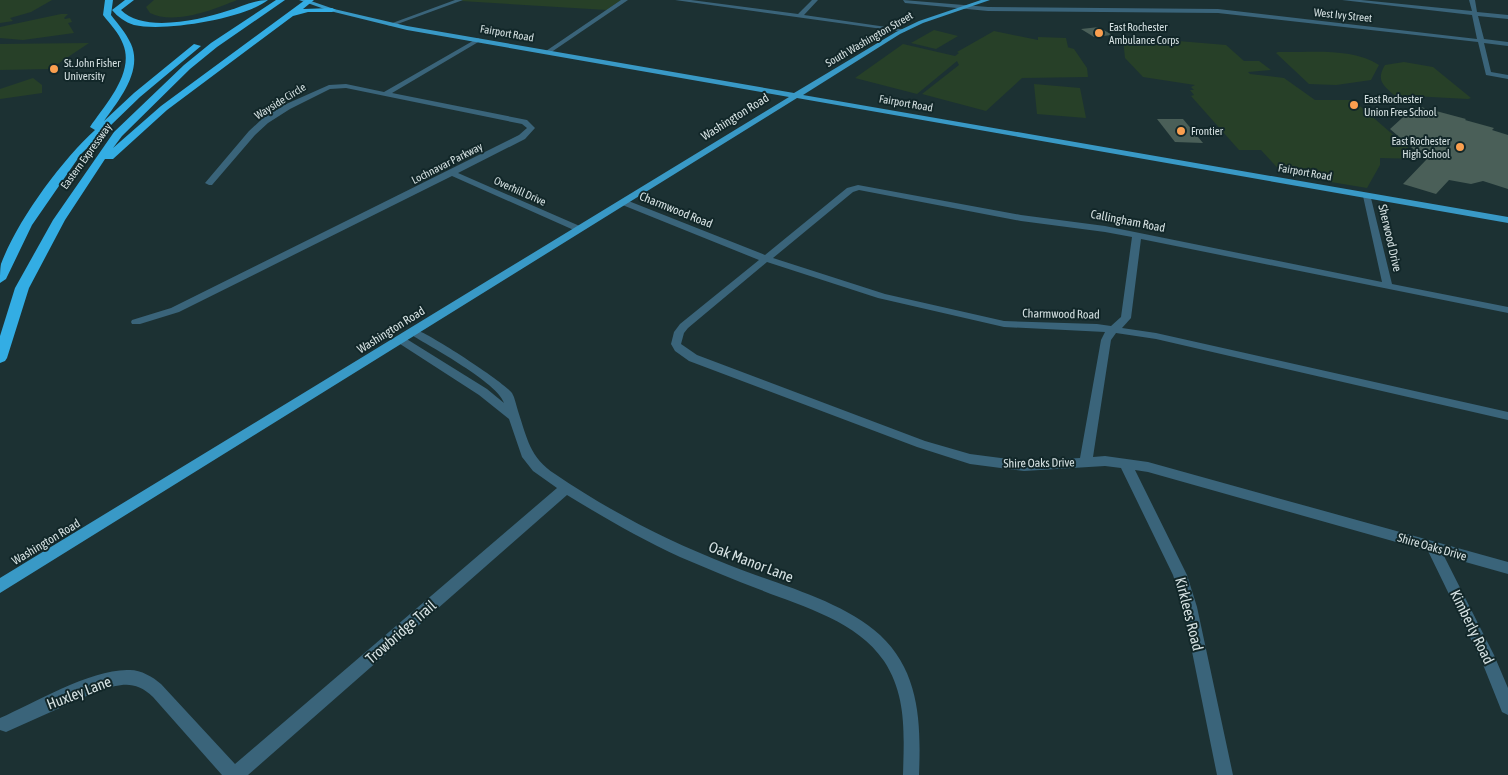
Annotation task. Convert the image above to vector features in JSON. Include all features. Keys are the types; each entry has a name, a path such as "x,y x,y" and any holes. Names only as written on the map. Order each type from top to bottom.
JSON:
{"highway":[{"path":"77,152 120,91 128,72 128,45 107,16 109,0"},
{"path":"116,10 120,0"},
{"path":"116,10 130,0"},
{"path":"116,10 125,20 154,25 178,24 220,17 272,1"},
{"name":"Eastern Expressway","path":"0,278 26,225 77,152 177,61 206,40 272,1"},
{"name":"Eastern Expressway","path":"0,358 22,288 59,220 118,134 157,94 214,45 272,1"},
{"path":"86,178 164,108 306,1"},
{"path":"282,19 307,10 326,6"}],"main road":[{"name":"South Washington Street","path":"795,96 904,30 921,22 987,0"},
{"name":"Fairport Road","path":"306,1 390,25 1508,220"},
{"name":"Washington Road","path":"0,586 795,96"}],"street":[{"path":"390,25 460,0"},
{"path":"548,52 625,0"},
{"path":"678,0 904,30"},
{"path":"800,16 815,0"},
{"path":"1346,0 1508,17"},
{"path":"1472,0 1488,74 1508,77"},
{"name":"West Ivy Street","path":"905,1 988,9 1209,11 1508,44"},
{"path":"385,94 478,40"},
{"name":"Wayside Circle","path":"209,182 257,127 280,111 315,92 337,86 385,94"},
{"name":"Lochnavar Parkway","path":"136,322 175,310 452,173 522,137 530,130 530,126 524,122 385,94"},
{"name":"Overhill Drive","path":"452,173 579,229"},
{"name":"Callingham Road","path":"766,259 850,190 858,187 1021,218 1095,227 1508,310"},
{"name":"Sherwood Drive","path":"1367,196 1388,286"},
{"name":"Charmwood Road","path":"623,202 766,259 882,296 990,321 1033,326 1116,328 1174,339 1508,416"},
{"path":"1086,462 1106,340 1126,318 1137,235"},
{"name":"Shire Oaks Drive","path":"766,259 684,326 676,338 676,344 679,349 693,358 920,444 962,457 998,464 1024,466 1086,462 1125,463 1170,472 1508,568"},
{"name":"Oak Manor Lane","path":"414,332 492,382 507,395 526,454 537,468 566,488 639,529 700,560 826,608 850,620 871,636 888,655 900,674 908,696 911,720 911,775"},
{"path":"400,340 483,392 514,418"},
{"name":"Kirklees Road","path":"1125,463 1180,575 1190,607 1225,775"},
{"name":"Trowbridge Trail","path":"234,775 566,488"},
{"name":"Kimberly Road","path":"1433,548 1489,660 1508,707"},
{"name":"Huxley Lane","path":"6,724 111,679 138,679 151,684 159,692 234,775"}],"green space":[{"path":"0,0 52,0 31,12 10,18 13,21 0,23"},
{"path":"154,0 237,0 194,15 170,17 150,13 146,7"},
{"path":"621,0 607,10 461,1"},
{"path":"68,14 64,18 70,18 72,22 68,23 74,33 23,40 0,38 0,27"},
{"path":"934,30 958,36 936,49 911,43"},
{"path":"994,31 1038,40 1038,37 1066,38 1067,47 1074,49 1087,68 1088,77 1022,78 986,111 922,94 959,65 957,61 917,94 855,78 903,44 955,56 959,53 957,52"},
{"path":"1130,37 1226,45 1244,61 1259,61 1271,70 1248,72 1250,74 1284,78 1315,100 1353,100 1421,159 1380,158 1380,165 1367,188 1283,174 1261,150 1239,150 1191,96 1194,95 1190,90 1194,90 1191,87 1195,85 1143,77 1125,58 1123,39"},
{"path":"89,43 50,69 0,70 0,44"},
{"path":"1276,53 1343,53 1368,59 1379,65 1371,80 1336,85 1309,84"},
{"path":"1404,62 1433,67 1471,98 1394,95 1382,82 1382,70 1385,65"},
{"path":"33,78 42,85 42,93 0,99 0,89"},
{"path":"1034,84 1080,88 1086,118 1037,114"}],"building":[{"name":"East Rochester Ambulance Corps","path":"1099,27 1112,35 1094,37 1081,29"},
{"name":"East Rochester High School","path":"1421,107 1494,128 1492,130 1508,135 1508,189 1483,181 1471,184 1449,180 1436,194 1403,184 1426,160 1390,129 1412,109 1418,111"},
{"name":"Frontier","path":"1157,119 1183,119 1203,143 1175,142"}],"place":[{"name":"East Rochester Ambulance Corps","path":"1099,33"},
{"name":"St. John Fisher University","path":"54,69"},
{"name":"East Rochester Union Free School","path":"1354,105"},
{"name":"Frontier","path":"1181,131"},
{"name":"East Rochester High School","path":"1460,147"}]}
